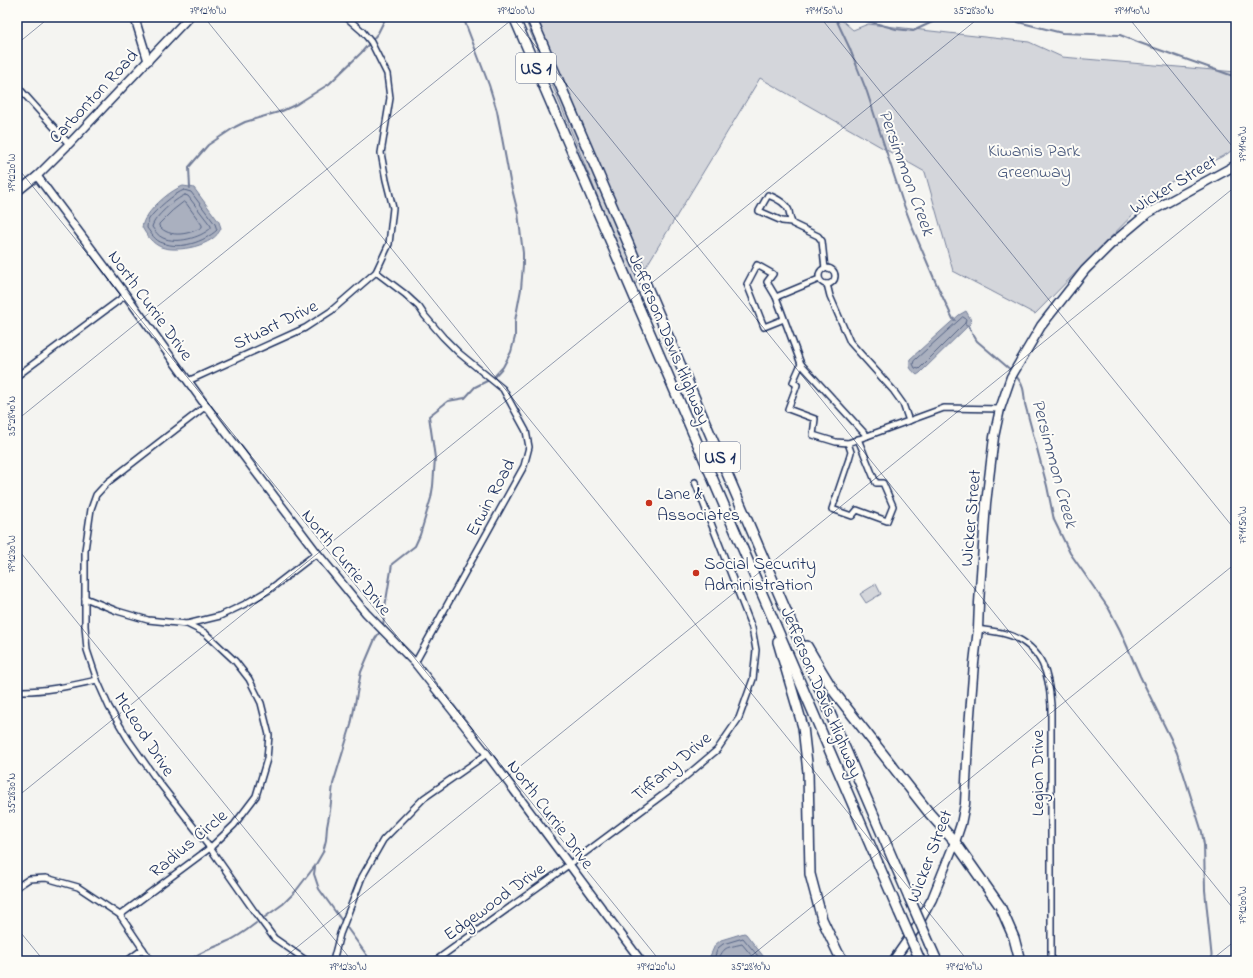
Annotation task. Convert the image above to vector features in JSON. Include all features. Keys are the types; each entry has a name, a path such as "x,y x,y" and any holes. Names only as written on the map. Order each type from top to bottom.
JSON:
{"highway":[{"name":"Jefferson Davis Highway","path":"514,17 920,960"},
{"name":"Jefferson Davis Highway","path":"531,17 937,961"},
{"path":"764,597 803,727 808,772 810,874 822,918 838,953 844,961"},
{"path":"787,610 835,693 930,814 955,842 1000,906 1014,938 1020,961"}],"main road":[{"name":"Wicker Street","path":"893,961 916,928 932,899 961,824 965,804 968,740 978,629 986,503 994,437 1000,409 1011,377 1041,326 1085,270 1110,245 1148,213 1236,165"}],"street":[{"path":"136,17 136,22 148,61"},
{"name":"Carbonton Road","path":"17,192 37,176 69,144 189,17"},
{"name":"Stuart Drive","path":"188,381 305,328 331,311 376,272 389,244 393,208 381,153 390,98 387,74 376,50 362,31 346,17"},
{"path":"17,86 69,144"},
{"name":"North Currie Drive","path":"37,176 126,295 206,406 317,553 366,613 415,663 487,754 641,961"},
{"path":"791,222 788,209 777,199 768,195 759,211 782,221 791,222 818,236 822,241 825,269"},
{"path":"784,319 764,326 747,284 757,265 773,274 767,282 776,297 801,364 867,436"},
{"path":"819,279 820,272 825,269 830,269 834,274 833,281 827,284"},
{"name":"Erwin Road","path":"376,272 420,307 425,316 459,353 503,389 526,432 529,447 524,466 415,663"},
{"path":"819,279 827,284"},
{"path":"776,297 819,279"},
{"path":"827,284 830,296 850,342 893,390 903,404 909,420"},
{"path":"17,376 126,295"},
{"path":"801,364 793,382 797,385 788,409 815,419 813,435 836,442 848,443 944,408 1000,409"},
{"name":"McLeod Drive","path":"206,406 108,482 96,495 91,509 84,550 85,626 87,650 97,680 109,707 128,739 154,776 210,848 252,910 274,938 307,961"},
{"path":"848,443 851,452 832,509 852,516 857,510 887,521 893,506 883,483 876,483 858,439"},
{"name":"Tiffany Drive","path":"570,864 672,788 717,750 739,718 753,679 756,650 752,628 695,482"},
{"path":"85,598 117,611 148,620 187,624 220,616 245,604 269,590 317,553"},
{"name":"Radius Circle","path":"120,915 210,848 234,826 256,796 267,759 269,735 261,703 249,679 235,661 205,633 187,624"},
{"name":"Legion Drive","path":"978,629 1011,636 1031,648 1040,657 1046,671 1050,687 1051,961"},
{"path":"17,691 56,689 97,680"},
{"path":"333,961 340,934 362,877 383,840 424,798 487,754"},
{"name":"Edgewood Drive","path":"435,961 570,864"},
{"path":"17,887 29,879 46,878 78,887 120,915 151,961"},
{"path":"127,961 143,949"}],"green space":[{"name":"Kiwanis Park Greenway","path":"524,17 838,17 853,30 868,24 1029,42 1062,57 1236,72 1236,147 1227,154 1159,188 1035,314 953,271 925,172 760,78 635,285"},
{"path":"876,584 881,594 866,603 860,594"}],"water":[{"path":"183,186 194,188 219,222 221,228 217,234 204,244 176,249 161,247 155,244 148,236 142,227 143,223 145,218 158,203 168,194"},
{"path":"966,311 971,323 920,373 917,375 913,372 909,364 910,359 959,315"},
{"path":"744,933 767,961 708,961 715,945 721,940"}],"waterway":[{"path":"190,188 189,167 208,145 235,127 245,122 282,111 297,104 329,84 361,53 378,33 386,17"},
{"path":"383,627 392,564 415,546 420,535 431,498 435,458 429,416 448,401 465,398 475,387 493,378 503,367 511,352 515,337 515,321 521,289 523,265 518,213 510,181 497,111 489,85 463,17"},
{"name":"Persimmon Creek","path":"835,17 850,49 867,92 913,229 936,283 953,319 955,320"},
{"path":"853,17 896,29 913,31 943,17"},
{"path":"964,17 1018,22 1062,33 1120,35 1236,77"},
{"name":"Persimmon Creek","path":"966,325 977,341 1012,371"},
{"name":"Persimmon Creek","path":"1015,375 1023,388 1025,404 1047,486 1054,520 1070,553 1109,609 1177,753 1202,832 1204,845 1205,890 1212,960"},
{"path":"265,917 283,904 295,892 315,866 323,852 326,840 333,784 351,725 361,672 375,639 381,630"},
{"path":"315,867 314,874 319,889 371,961"},
{"path":"189,961 203,952 242,934 256,923"}],"place":[{"name":"Lane & Associates","path":"649,503"},
{"name":"Social Security Administration","path":"696,573"}]}
